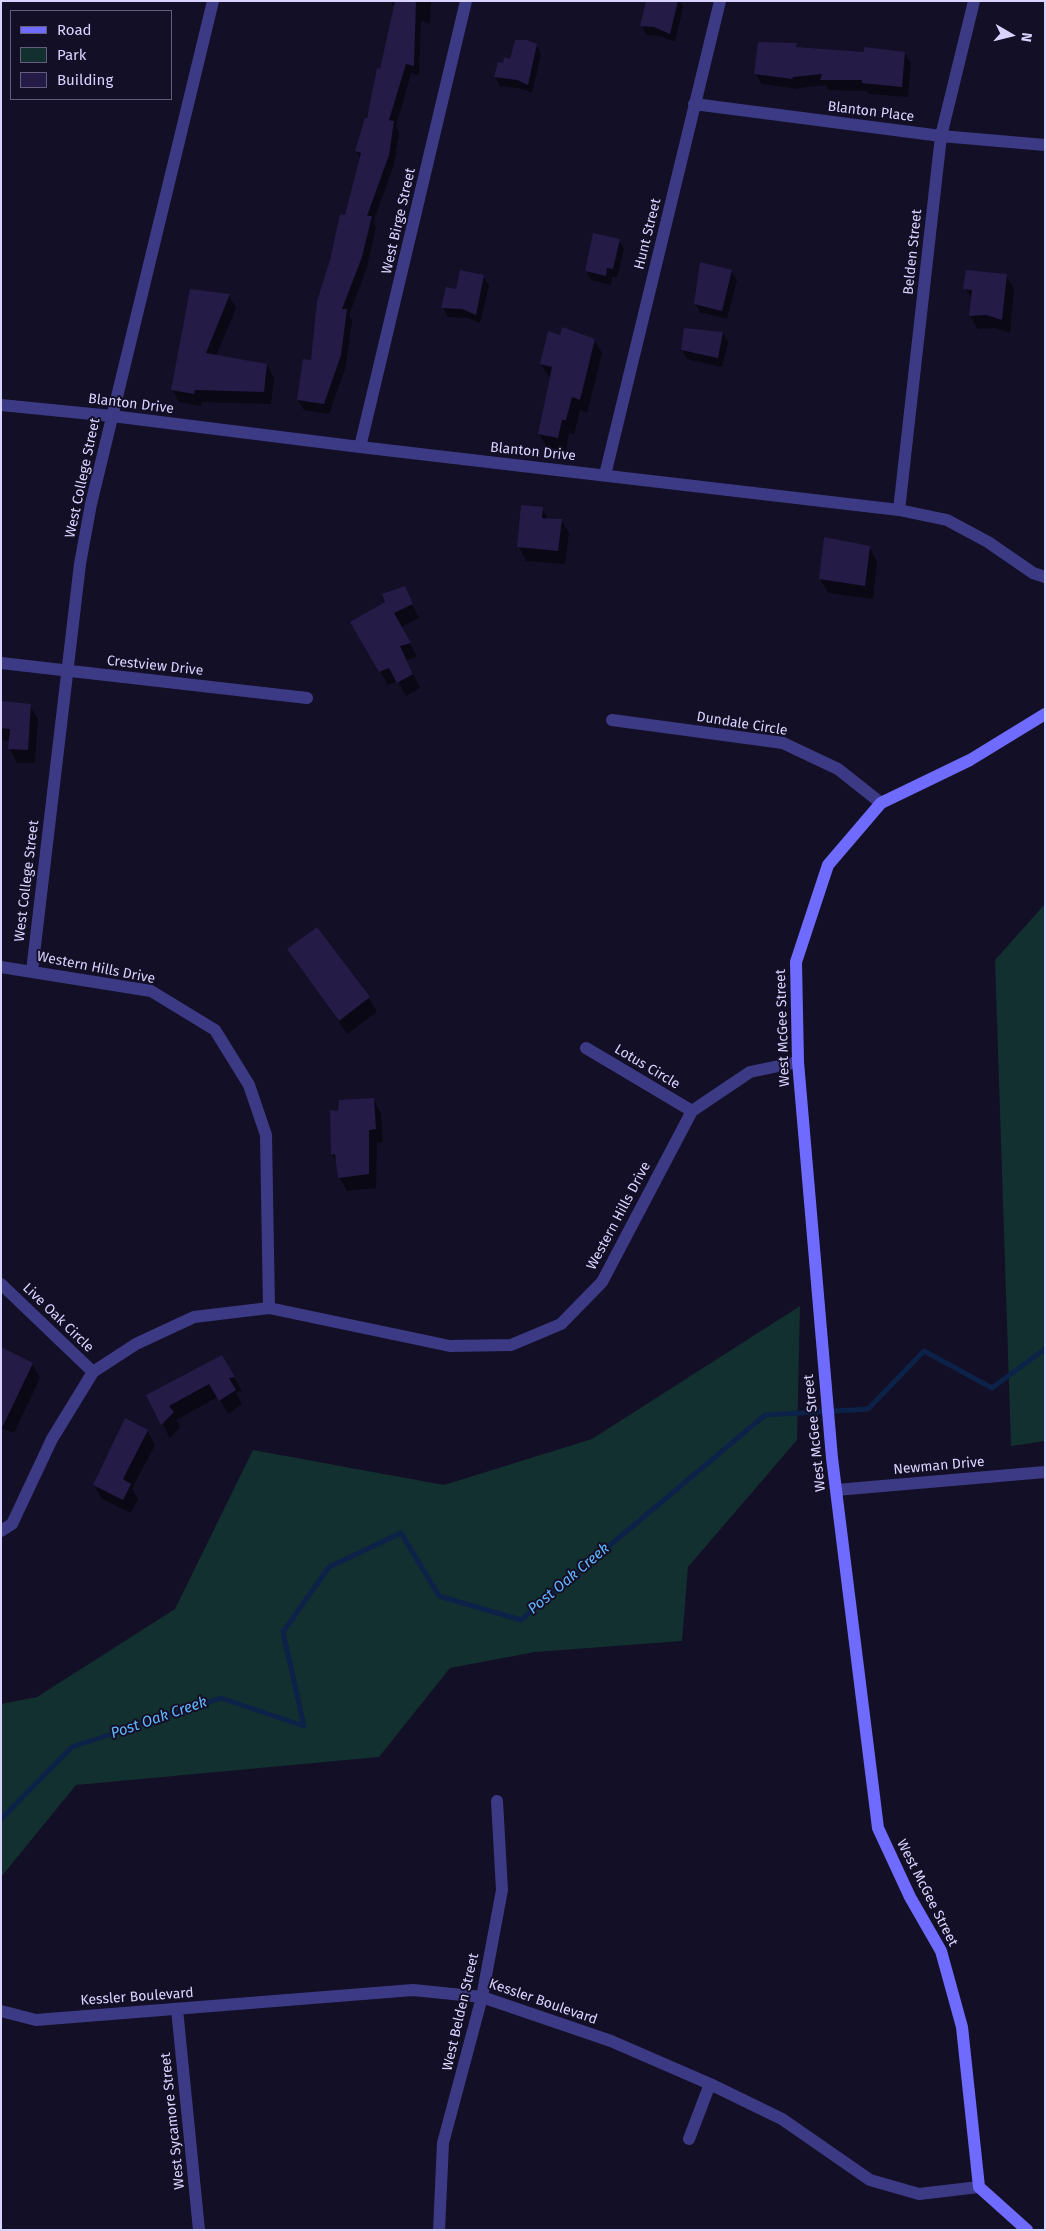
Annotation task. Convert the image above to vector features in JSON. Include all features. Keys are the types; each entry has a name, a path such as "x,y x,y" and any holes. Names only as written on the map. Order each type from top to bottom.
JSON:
{"street":[{"name":"West College Street","path":"32,971 80,564 91,504 213,1"},
{"name":"West Birge Street","path":"360,448 466,1"},
{"name":"Hunt Street","path":"605,475 720,1"},
{"name":"Belden Street","path":"899,510 941,136 974,1"},
{"name":"Blanton Place","path":"694,104 941,136 1045,145"},
{"name":"Blanton Drive","path":"1,405 112,416 360,448 899,510 947,520 988,542 1032,573 1045,577"},
{"name":"Crestview Drive","path":"1,663 307,698"},
{"name":"West McGee Street","path":"980,2187 962,2027 941,1952 910,1898 878,1828 832,1458 798,1062 796,962 828,865 881,803 970,760 1045,714"},
{"name":"Dundale Circle","path":"612,720 783,743 838,769 881,803"},
{"name":"Western Hills Drive","path":"1,967 151,991 215,1030 249,1085 266,1135 269,1308"},
{"name":"Lotus Circle","path":"586,1048 692,1111"},
{"name":"Western Hills Drive","path":"1,1531 12,1524 52,1439 93,1372 136,1344 194,1317 269,1308 450,1346 511,1345 561,1324 602,1282 692,1111 750,1072 798,1062"},
{"name":"Live Oak Circle","path":"1,1284 93,1372"},
{"name":"Newman Drive","path":"836,1490 1045,1472"},
{"name":"West Belden Street","path":"438,2230 444,2143 482,1997 502,1890 497,1801"},
{"name":"Kessler Boulevard","path":"1,2011 36,2020 413,1990 482,1997 611,2041 710,2084 782,2120 870,2180 919,2194 980,2187"},
{"name":"West Sycamore Street","path":"177,2009 199,2230"},
{"path":"688,2139 710,2084"},
{"path":"980,2187 1027,2230"}],"green space":[{"path":"1045,904 1045,1441 1011,1446 995,960"},
{"path":"800,1306 797,1440 688,1567 682,1641 535,1652 450,1668 379,1757 76,1785 1,1877 1,1704 37,1697 175,1609 253,1450 444,1485 592,1439"}],"building":[{"path":"395,1 416,1 414,66 406,64 389,120 394,121 389,155 367,216 372,216 362,257 342,309 347,309 341,355 324,404 297,400 303,359 311,360 317,301 330,260 340,214 345,215 361,153 355,151 365,118 367,118 377,68 380,69"},
{"path":"646,1 678,1 670,34 654,27 640,26"},
{"path":"515,40 527,40 537,44 528,85 517,80 494,77 498,62 503,63 504,57 510,59"},
{"path":"758,42 797,43 796,47 864,52 864,47 905,52 902,87 862,83 862,80 820,80 822,74 793,77 792,79 754,74"},
{"path":"593,233 620,239 613,269 607,268 606,276 585,271"},
{"path":"700,262 732,270 722,311 694,304"},
{"path":"460,270 484,275 476,315 462,309 441,308 446,287 456,289"},
{"path":"966,270 1007,274 1002,320 986,315 969,316 972,290 963,289"},
{"path":"190,289 230,294 206,353 267,364 264,392 195,390 194,394 171,390"},
{"path":"562,327 595,339 580,400 572,397 566,420 562,420 558,438 538,434 552,367 540,364 548,331 560,335"},
{"path":"684,328 723,332 718,358 681,350"},
{"path":"521,505 543,507 542,518 562,519 558,551 517,547"},
{"path":"824,537 870,546 865,586 819,579"},
{"path":"405,586 413,604 394,613 411,643 400,646 413,674 397,683 389,668 379,672 350,622 385,602 382,594"},
{"path":"1,701 31,704 28,750 8,749 10,729 1,728"},
{"path":"317,927 370,997 339,1021 287,949"},
{"path":"374,1098 376,1129 369,1130 369,1174 338,1178 335,1154 331,1155 330,1110 338,1111 339,1100"},
{"path":"1,1347 33,1363 1,1430"},
{"path":"222,1355 235,1377 229,1378 236,1390 219,1401 209,1384 169,1406 174,1412 161,1425 146,1395"},
{"path":"125,1418 148,1430 123,1479 131,1484 123,1500 93,1485"}],"waterway":[{"name":"Post Oak Creek","path":"1,1819 72,1747 221,1698 304,1726 283,1632 329,1567 401,1533 439,1596 521,1620 765,1415 868,1409 924,1351 992,1388 1045,1349"}]}
